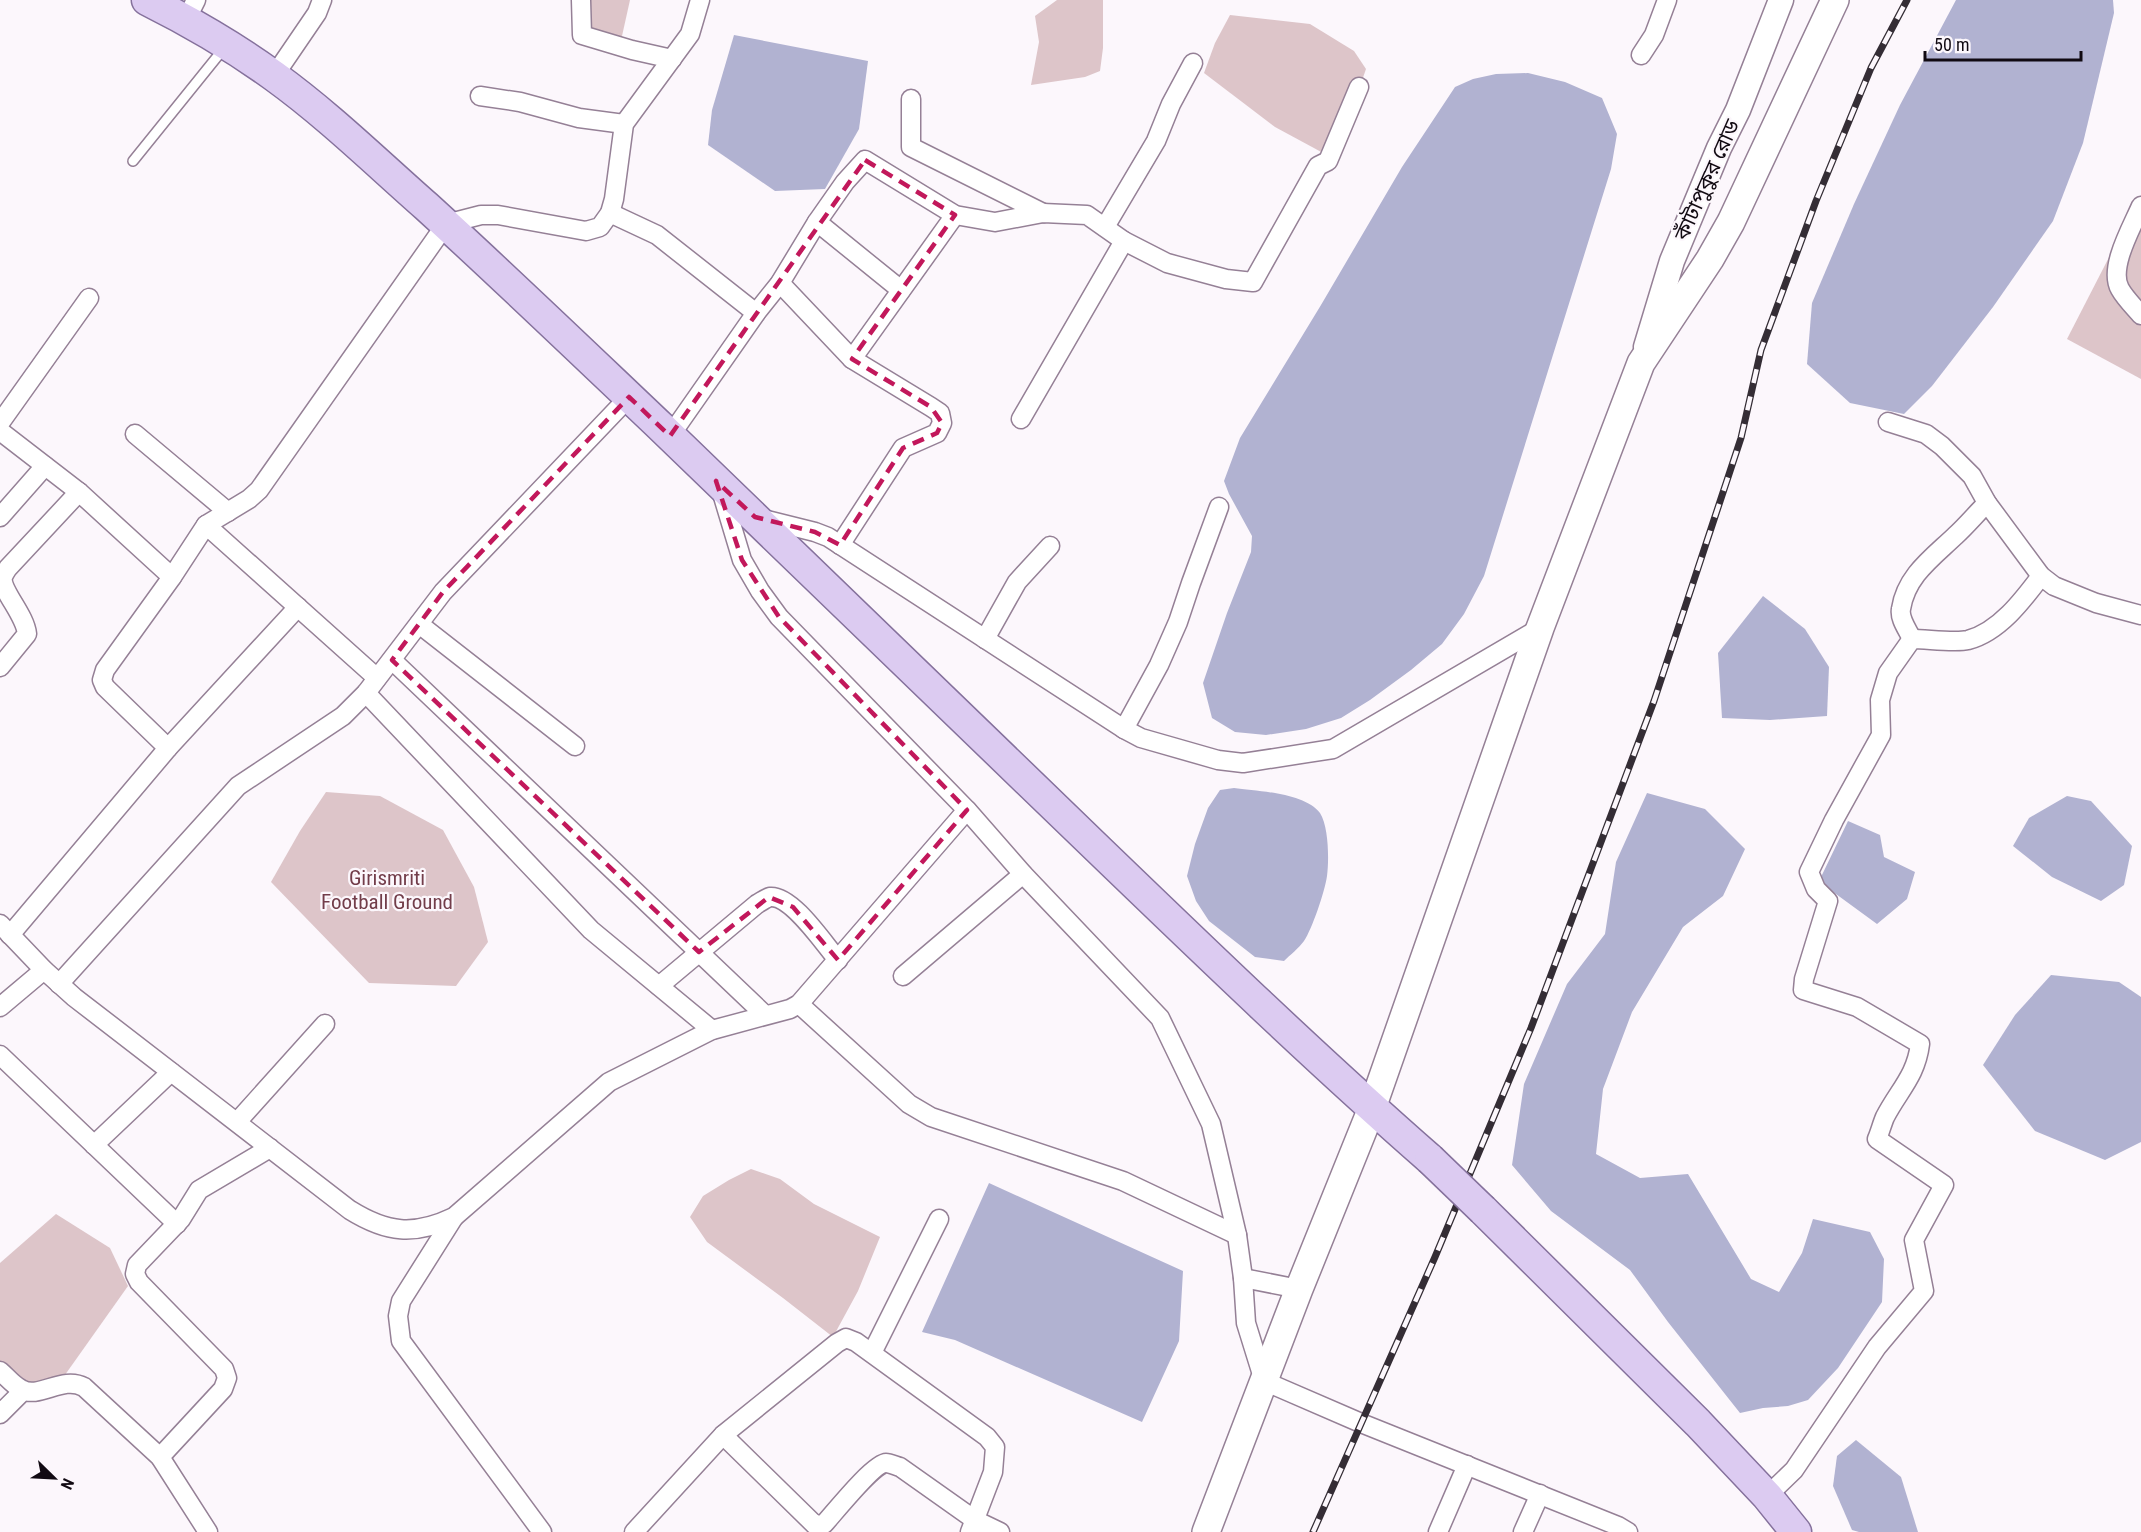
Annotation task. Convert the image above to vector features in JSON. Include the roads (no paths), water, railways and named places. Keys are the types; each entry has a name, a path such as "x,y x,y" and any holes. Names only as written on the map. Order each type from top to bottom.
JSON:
{"main road":[{"path":"147,0 191,10 227,45 274,76 341,130 446,224 755,517 968,725 1372,1108 1483,1210 1673,1398 1767,1496 1796,1532"},
{"path":"1206,1532 1299,1289 1372,1108 1540,628 1641,363 1726,231 1835,0"}],"street":[{"path":"274,76 317,13 322,0"},
{"path":"581,0 582,35 641,53 672,59"},
{"path":"168,748 105,687 102,680 105,670 207,525 249,499 266,481 446,224 481,214 586,231 600,227 610,213 624,124 690,34 700,0"},
{"path":"1641,55 1654,35 1667,0"},
{"name":"কাঁটাপুকুর রোড","path":"1641,363 1672,261 1719,147 1738,110 1780,0"},
{"path":"1105,227 1156,141 1171,104 1193,63"},
{"path":"670,436 756,313 780,284 817,222 845,182 865,160 955,214 995,222 1043,213 1087,215 1124,240 1167,263 1226,279 1253,282 1318,166 1328,160 1359,87"},
{"path":"480,96 519,102 579,118 624,124"},
{"path":"911,99 910,147 1043,213"},
{"path":"2141,206 2116,265 2120,289 2141,315"},
{"path":"610,213 657,235 756,313"},
{"path":"852,358 955,214"},
{"path":"817,222 901,290"},
{"path":"1021,419 1124,240"},
{"path":"780,284 852,358 940,413 942,423 938,433 903,448 840,544"},
{"path":"0,423 89,298"},
{"path":"59,984 238,786 343,716 366,693 443,592 629,397"},
{"path":"1888,423 1926,434 1942,446 1972,476 1987,503 2041,576 2054,585 2096,603 2141,615"},
{"path":"0,430 79,492 172,577"},
{"path":"135,434 228,512"},
{"path":"0,517 45,466"},
{"path":"718,483 742,560 779,617 967,810 1023,874 1160,1018 1211,1124 1237,1235 1246,1323 1264,1381 1628,1532"},
{"path":"0,667 27,634 26,623 3,587 3,577 8,568 79,492"},
{"path":"1912,639 1900,611 1910,582 1937,551 1987,503"},
{"path":"1124,729 1160,665 1178,622 1219,507"},
{"path":"755,517 815,531 840,544 1141,738 1218,760 1243,763 1333,749 1540,628"},
{"path":"207,525 377,678"},
{"path":"985,639 1017,582 1050,546"},
{"path":"1912,639 1966,640 1982,635 1992,629 2027,594 2041,576"},
{"path":"298,607 5,929 59,984 350,1210 384,1228 404,1230 420,1229 454,1217"},
{"path":"419,624 575,746"},
{"path":"1767,1496 1794,1470 1877,1347 1924,1291 1914,1239 1944,1185 1877,1139 1885,1117 1904,1089 1918,1060 1920,1044 1857,1007 1803,990 1804,979 1828,901 1816,889 1809,872 1834,820 1881,735 1881,700 1888,673 1912,639"},
{"path":"392,660 765,1015"},
{"path":"366,693 591,930 712,1030"},
{"path":"542,1532 401,1341 398,1316 401,1301 454,1217 609,1082 712,1030 790,1009 799,1004 967,810"},
{"path":"903,976 1023,874"},
{"path":"659,986 757,904 770,897 782,900 793,907 838,960"},
{"path":"0,1007 44,970"},
{"path":"799,1004 909,1104 931,1117 1111,1176 1237,1235"},
{"path":"237,1122 325,1024"},
{"path":"0,1055 177,1224"},
{"path":"94,1145 171,1072"},
{"path":"160,1457 223,1389 227,1378 224,1369 139,1282 135,1274 137,1265 177,1224 199,1190 270,1148"},
{"path":"872,1353 939,1219"},
{"path":"1243,1278 1299,1289"},
{"path":"634,1532 723,1435 846,1338 872,1353 987,1437 995,1447 993,1472 973,1526"},
{"path":"0,1371 23,1391 32,1392 76,1383 84,1387 160,1457 208,1532"},
{"path":"0,1414 23,1391"},
{"path":"723,1435 815,1525 824,1524 869,1474 879,1465 887,1463 900,1467 973,1526 1000,1532"},
{"path":"1438,1532 1467,1465"},
{"path":"1523,1532 1540,1494"}],"lane":[{"path":"133,161 227,45"}],"water":[{"path":"1956,0 2113,0 2114,13 2083,143 2053,221 1993,307 1932,386 1904,414 1850,403 1807,364 1812,303 1854,204 1900,105"},
{"path":"734,35 868,61 859,129 825,189 775,191 708,145 712,110"},
{"path":"1528,73 1565,82 1602,98 1617,134 1611,169 1484,576 1464,614 1442,644 1370,700 1341,718 1306,729 1266,735 1235,732 1212,718 1203,683 1251,552 1252,536 1224,481 1240,438 1402,167 1455,87 1473,79 1496,74"},
{"path":"1763,596 1805,629 1829,667 1827,716 1770,720 1722,718 1718,653"},
{"path":"1234,788 1292,797 1313,806 1323,819 1328,844 1326,883 1311,928 1304,941 1284,961 1255,957 1209,921 1196,901 1187,876 1208,808 1220,790"},
{"path":"1647,793 1705,809 1745,849 1723,896 1683,927 1632,1012 1603,1089 1596,1154 1640,1178 1688,1174 1751,1279 1779,1292 1802,1253 1813,1219 1870,1232 1884,1259 1882,1302 1838,1368 1808,1400 1788,1406 1740,1413 1630,1270 1551,1211 1512,1165 1524,1084 1567,984 1605,934 1616,862"},
{"path":"2067,796 2091,801 2132,846 2124,885 2101,901 2052,877 2013,846 2029,818"},
{"path":"1848,821 1880,835 1884,857 1915,872 1907,899 1877,924 1825,886 1821,877"},
{"path":"2051,975 2119,982 2141,997 2141,1142 2105,1160 2035,1131 1983,1065 2015,1015"},
{"path":"989,1183 1183,1271 1179,1341 1142,1422 955,1340 922,1332"},
{"path":"1856,1440 1901,1477 1918,1532 1852,1530 1833,1486 1837,1456"}],"railway":[{"path":"1313,1532 1435,1257 1531,1028 1654,701 1741,438 1761,350 1816,201 1871,68 1907,0"}],"park label":[{"name":"Girismriti Football Ground","path":"387,890"}]}
